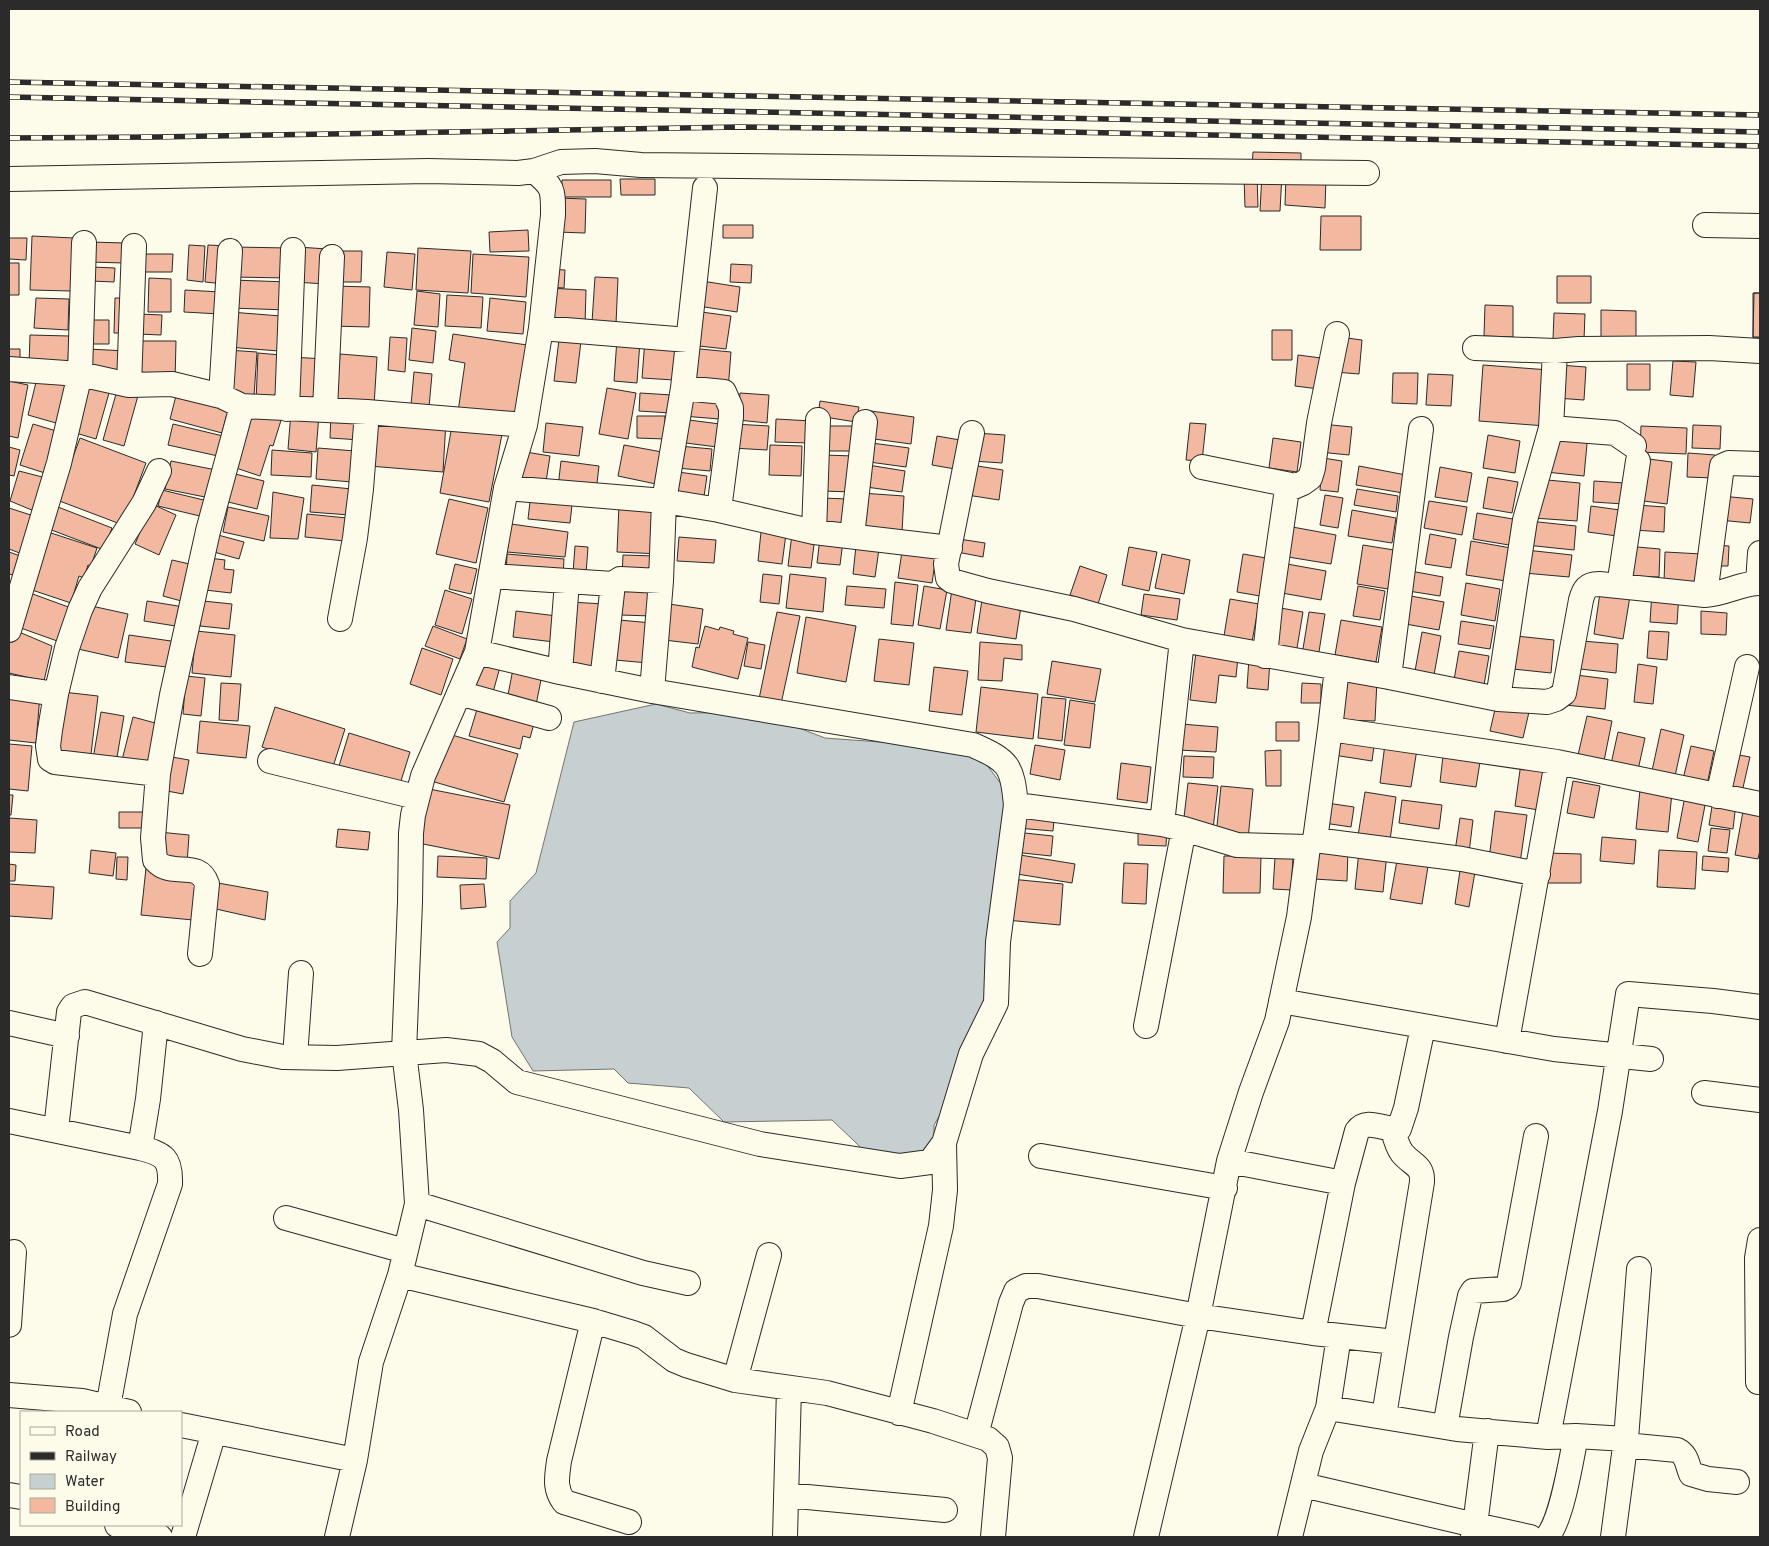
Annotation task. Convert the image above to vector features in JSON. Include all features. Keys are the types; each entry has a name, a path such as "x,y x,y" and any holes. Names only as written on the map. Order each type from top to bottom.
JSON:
{"street":[{"path":"9,178 428,171 518,173 534,171 561,162 595,160 641,165 1367,173"},
{"path":"337,1537 355,1460 371,1362 400,1275 417,1204 411,1110 404,1052 411,833 416,797 423,776 477,652 506,488 525,425 541,328 553,215 553,196 549,184 534,171"},
{"path":"652,691 661,581 664,501 683,388 705,188"},
{"path":"1705,225 1760,226"},
{"path":"9,630 59,463 80,374 84,244"},
{"path":"128,386 134,246"},
{"path":"286,409 293,250"},
{"path":"221,396 230,251"},
{"path":"325,410 332,257"},
{"path":"541,328 688,340"},
{"path":"1265,656 1270,606 1286,496 1289,489 1310,478 1337,334"},
{"path":"1475,348 1555,351 1579,349 1709,348 1760,351"},
{"path":"1498,699 1525,520 1551,428 1555,351"},
{"path":"9,369 80,374 128,386 172,384 221,396 242,406 367,412 525,425"},
{"path":"683,388 724,392 731,408 719,510"},
{"path":"200,954 207,884 205,877 194,870 163,866 155,860 153,838 158,774 189,614 208,531 242,406"},
{"path":"340,619 361,490 367,412"},
{"path":"814,532 818,420"},
{"path":"852,536 865,422"},
{"path":"1551,428 1615,433 1636,454 1619,586"},
{"path":"1389,677 1421,429"},
{"path":"972,433 946,571 948,578 952,581 979,589 1074,609 1182,640 1389,677 1498,699 1547,702 1556,700 1564,693 1580,600 1586,587 1592,584 1705,595 1719,594 1734,588 1759,583 1760,553"},
{"path":"1705,595 1722,466 1729,463 1760,464"},
{"path":"1202,467 1296,486"},
{"path":"158,774 64,763 50,759 48,746 56,694 67,648 80,610 90,588 144,503 159,471"},
{"path":"506,488 664,501 719,510 814,532 950,548"},
{"path":"491,576 613,584 620,579 661,581"},
{"path":"560,672 567,582"},
{"path":"602,681 613,584"},
{"path":"1146,1026 1173,826 1182,640"},
{"path":"477,652 652,691 972,745 996,755 1006,765 1013,778 1016,805 998,942 996,1003 971,1054 944,1144 945,1190 941,1226 899,1413"},
{"path":"1718,796 1747,666"},
{"path":"1146,1537 1198,1316 1229,1161 1251,1092 1277,1021 1312,844 1330,729 1337,668"},
{"path":"9,687 56,694"},
{"path":"459,692 549,718"},
{"path":"1330,729 1557,762 1760,804"},
{"path":"270,761 416,797"},
{"path":"1507,1041 1557,762"},
{"path":"1016,805 1173,826 1237,845 1312,844 1462,859 1538,874"},
{"path":"296,1057 301,973"},
{"path":"1548,1436 1610,1112 1628,994 1713,1001 1760,1008"},
{"path":"1281,1000 1554,1049 1650,1059"},
{"path":"56,1130 69,1012 72,1006 85,1002 242,1049 283,1057 337,1058 446,1050 479,1054 492,1061 517,1082 760,1144 900,1166 930,1162 944,1144"},
{"path":"9,1023 67,1036"},
{"path":"140,1148 148,1098 156,1023"},
{"path":"1313,1334 1343,1183 1354,1139 1360,1127 1374,1125 1393,1130 1399,1128 1403,1120 1423,1027"},
{"path":"1704,1093 1760,1100"},
{"path":"9,1120 140,1148 153,1152 168,1161 171,1169 170,1184 125,1314 118,1410 82,1401 9,1395"},
{"path":"1384,1416 1422,1174 1420,1168 1401,1151 1393,1130"},
{"path":"1445,1427 1470,1296 1473,1291 1504,1288 1509,1283 1536,1136"},
{"path":"1041,1156 1224,1188"},
{"path":"1229,1161 1343,1183"},
{"path":"417,1204 643,1273 688,1283"},
{"path":"286,1218 405,1251"},
{"path":"1758,1382 1757,1258 1760,1240"},
{"path":"9,1325 14,1252"},
{"path":"734,1380 769,1255"},
{"path":"1613,1537 1625,1442 1639,1269"},
{"path":"400,1275 593,1321 644,1337 674,1360 734,1380 827,1393 933,1421 988,1439 997,1447 1000,1458 993,1537"},
{"path":"976,1435 1011,1303 1016,1291 1026,1286 1038,1286 1198,1316 1313,1334 1395,1342"},
{"path":"593,1321 560,1461 556,1481 558,1494 564,1502 629,1522"},
{"path":"1290,1537 1311,1451 1328,1408 1339,1336"},
{"path":"785,1537 789,1388"},
{"path":"1328,1408 1445,1427 1548,1436 1576,1436 1677,1450 1687,1460 1691,1474 1708,1479 1737,1482"},
{"path":"182,1424 355,1460"},
{"path":"1474,1531 1487,1431"},
{"path":"183,1537 214,1432"},
{"path":"1547,1537 1552,1532 1560,1509 1576,1436"},
{"path":"1303,1485 1474,1531 1530,1537"},
{"path":"786,1495 946,1510"},
{"path":"121,1526 160,1537"}],"water":[{"path":"656,704 690,713 757,712 825,738 975,749 1010,796 985,986 986,1001 950,1098 934,1125 934,1152 874,1160 832,1120 724,1122 689,1088 628,1083 614,1069 533,1071 512,1037 497,942 510,928 510,901 536,873 574,722"}],"building":[{"path":"1253,152 1301,153 1301,168 1252,167"},
{"path":"1262,173 1282,174 1280,211 1260,211"},
{"path":"1257,175 1258,207 1245,207 1244,176"},
{"path":"1286,175 1326,177 1325,208 1285,205"},
{"path":"620,179 655,179 655,195 621,195"},
{"path":"562,180 611,180 611,197 562,197"},
{"path":"558,198 586,199 585,233 557,232"},
{"path":"1321,216 1361,216 1361,250 1320,250"},
{"path":"723,225 753,225 753,238 723,238"},
{"path":"528,230 529,251 490,252 489,232"},
{"path":"32,236 74,238 72,291 30,290"},
{"path":"9,238 27,238 26,260 9,259"},
{"path":"90,242 125,243 124,263 89,262"},
{"path":"189,245 205,246 203,282 187,280"},
{"path":"208,245 227,246 224,284 205,282"},
{"path":"234,247 288,248 287,278 233,277"},
{"path":"298,247 327,249 325,284 295,282"},
{"path":"418,248 471,251 468,293 416,290"},
{"path":"338,251 362,251 361,282 337,282"},
{"path":"387,252 415,254 412,290 384,287"},
{"path":"140,254 173,254 172,272 140,272"},
{"path":"473,254 529,257 526,297 471,293"},
{"path":"9,263 19,263 19,295 9,295"},
{"path":"731,264 752,265 751,283 730,282"},
{"path":"92,267 115,268 114,282 91,281"},
{"path":"550,269 565,270 564,288 549,287"},
{"path":"1557,276 1591,276 1591,303 1557,303"},
{"path":"595,277 618,278 616,324 592,322"},
{"path":"149,278 171,279 171,312 148,312"},
{"path":"232,280 288,282 287,310 231,308"},
{"path":"702,281 740,287 737,312 698,306"},
{"path":"333,286 370,287 369,327 332,326"},
{"path":"547,288 586,290 585,324 544,322"},
{"path":"185,290 221,292 220,314 184,312"},
{"path":"417,291 440,294 438,327 414,325"},
{"path":"1753,293 1760,293 1760,338 1753,338"},
{"path":"1754,293 1760,293 1760,337 1753,337"},
{"path":"447,295 483,297 481,328 445,326"},
{"path":"36,298 69,299 68,330 34,328"},
{"path":"115,298 128,298 127,333 114,333"},
{"path":"490,298 526,302 523,334 487,331"},
{"path":"1485,305 1513,306 1513,337 1484,336"},
{"path":"1601,310 1636,311 1636,343 1601,343"},
{"path":"694,311 731,316 726,349 690,345"},
{"path":"230,312 281,316 279,351 227,347"},
{"path":"1554,313 1585,314 1584,340 1553,339"},
{"path":"139,314 162,315 161,335 138,334"},
{"path":"85,320 109,320 109,344 85,344"},
{"path":"412,328 436,331 433,363 409,360"},
{"path":"1272,330 1292,330 1292,360 1272,360"},
{"path":"560,331 582,333 576,383 554,381"},
{"path":"453,334 527,345 516,421 458,412 465,363 449,360"},
{"path":"30,335 69,336 68,367 29,365"},
{"path":"390,337 407,338 405,372 388,370"},
{"path":"1339,337 1362,340 1359,374 1335,372"},
{"path":"617,339 640,341 637,383 614,381"},
{"path":"645,340 677,343 674,380 642,378"},
{"path":"140,341 176,341 175,381 140,380"},
{"path":"690,348 731,352 728,390 687,386"},
{"path":"9,349 20,349 20,364 9,364"},
{"path":"88,349 127,351 126,376 87,374"},
{"path":"227,350 257,352 254,396 224,394"},
{"path":"258,353 281,355 279,403 256,402"},
{"path":"340,354 377,357 374,406 336,403"},
{"path":"1298,355 1321,358 1319,389 1295,386"},
{"path":"291,357 325,359 322,402 288,400"},
{"path":"1673,361 1696,362 1693,397 1670,395"},
{"path":"1627,364 1650,364 1650,390 1627,390"},
{"path":"1483,365 1549,370 1546,426 1479,421"},
{"path":"1559,365 1586,367 1584,400 1556,398"},
{"path":"414,372 432,374 429,407 411,405"},
{"path":"1393,373 1418,373 1417,404 1392,403"},
{"path":"38,374 74,382 63,425 28,415"},
{"path":"1428,374 1453,375 1451,406 1426,405"},
{"path":"85,379 111,386 96,439 69,431"},
{"path":"9,381 28,385 18,438 9,436"},
{"path":"118,387 139,392 124,446 103,440"},
{"path":"178,388 230,402 222,433 170,419"},
{"path":"607,388 636,393 628,439 599,434"},
{"path":"685,392 721,395 719,419 683,416"},
{"path":"640,393 672,395 671,413 639,411"},
{"path":"740,393 769,395 767,423 738,420"},
{"path":"820,401 859,407 856,422 818,416"},
{"path":"253,410 283,414 273,446 270,445 260,476 230,466 242,429 248,431"},
{"path":"871,411 914,417 911,444 867,438"},
{"path":"291,412 319,414 316,452 288,449"},
{"path":"331,414 363,416 361,440 330,438"},
{"path":"373,415 446,421 443,472 369,466"},
{"path":"637,416 665,416 665,439 637,438"},
{"path":"681,419 720,424 717,447 678,442"},
{"path":"776,419 812,421 811,443 775,442"},
{"path":"453,420 503,429 489,502 440,493"},
{"path":"546,423 583,427 579,456 543,452"},
{"path":"1190,423 1206,424 1202,461 1186,460"},
{"path":"33,424 63,433 51,475 20,465"},
{"path":"173,424 223,436 218,456 168,445"},
{"path":"734,424 769,426 767,450 732,448"},
{"path":"1322,424 1352,427 1349,455 1319,452"},
{"path":"1693,425 1721,426 1720,449 1692,448"},
{"path":"825,426 858,426 858,451 825,451"},
{"path":"1641,426 1687,428 1686,454 1640,452"},
{"path":"1550,430 1588,433 1584,476 1546,472"},
{"path":"976,433 1005,435 1002,463 973,461"},
{"path":"1488,435 1520,441 1515,473 1483,468"},
{"path":"937,436 960,440 955,469 932,465"},
{"path":"80,438 146,463 123,525 57,500"},
{"path":"1273,438 1301,442 1297,472 1269,468"},
{"path":"864,442 909,448 906,467 862,461"},
{"path":"624,445 662,452 656,484 618,476"},
{"path":"770,445 802,446 801,476 769,475"},
{"path":"679,446 712,449 710,471 677,468"},
{"path":"9,447 20,450 14,476 9,475"},
{"path":"318,448 355,451 352,482 316,479"},
{"path":"272,450 312,453 311,477 271,475"},
{"path":"520,451 550,456 545,488 515,483"},
{"path":"1688,453 1715,455 1714,478 1687,477"},
{"path":"823,455 854,456 853,492 822,491"},
{"path":"1323,458 1342,461 1338,492 1320,490"},
{"path":"1641,458 1672,462 1667,504 1636,500"},
{"path":"171,461 221,471 215,499 165,489"},
{"path":"561,461 599,466 596,492 558,487"},
{"path":"862,464 905,471 902,492 859,486"},
{"path":"971,465 1003,470 999,500 967,495"},
{"path":"1359,466 1406,475 1403,493 1356,485"},
{"path":"1440,467 1472,473 1467,502 1435,497"},
{"path":"19,471 50,479 39,513 10,501"},
{"path":"678,472 707,476 703,503 674,499"},
{"path":"231,473 264,481 257,509 224,501"},
{"path":"1488,477 1518,482 1512,513 1483,508"},
{"path":"1536,479 1580,483 1577,521 1533,518"},
{"path":"1594,481 1625,483 1624,504 1593,502"},
{"path":"312,485 352,489 349,515 310,512"},
{"path":"1357,489 1398,496 1396,512 1354,505"},
{"path":"162,490 212,502 208,518 158,506"},
{"path":"273,492 304,498 298,539 270,538"},
{"path":"531,493 573,496 570,523 528,519"},
{"path":"861,493 904,496 902,532 859,529"},
{"path":"1325,495 1343,498 1338,528 1320,525"},
{"path":"1721,496 1753,499 1750,523 1719,520"},
{"path":"821,498 848,499 847,525 820,524"},
{"path":"449,499 488,508 476,563 436,554"},
{"path":"1429,501 1467,507 1462,535 1424,528"},
{"path":"152,504 176,515 159,555 135,544"},
{"path":"619,505 663,506 661,554 617,552"},
{"path":"1636,505 1665,507 1664,532 1634,530"},
{"path":"1591,506 1620,510 1617,536 1588,532"},
{"path":"58,507 112,528 104,550 49,529"},
{"path":"228,507 269,516 264,541 223,532"},
{"path":"9,508 37,517 25,555 9,549"},
{"path":"1352,510 1396,518 1392,543 1348,536"},
{"path":"1477,513 1513,519 1509,545 1473,539"},
{"path":"307,514 347,518 345,541 305,537"},
{"path":"1529,521 1576,526 1574,550 1526,545"},
{"path":"511,524 568,532 565,557 507,552"},
{"path":"1287,526 1336,535 1331,564 1282,556"},
{"path":"48,532 97,548 91,566 88,565 84,578 79,576 71,603 29,589"},
{"path":"761,532 786,534 782,564 758,561"},
{"path":"792,534 815,537 811,568 788,566"},
{"path":"1430,534 1456,539 1451,568 1425,564"},
{"path":"218,535 244,542 239,559 214,552"},
{"path":"679,537 716,540 714,563 677,561"},
{"path":"820,538 843,541 840,565 817,563"},
{"path":"959,539 985,543 983,557 957,552"},
{"path":"1471,541 1511,548 1506,581 1466,575"},
{"path":"903,545 937,549 932,583 898,578"},
{"path":"1363,545 1394,550 1388,589 1357,584"},
{"path":"1714,545 1729,546 1728,566 1713,566"},
{"path":"575,546 588,547 586,574 573,573"},
{"path":"856,546 879,549 875,577 853,574"},
{"path":"1626,546 1660,549 1659,577 1625,576"},
{"path":"1129,547 1157,552 1149,591 1122,585"},
{"path":"1526,550 1572,555 1569,577 1524,573"},
{"path":"9,552 23,557 17,576 9,574"},
{"path":"1665,552 1702,554 1700,583 1664,582"},
{"path":"507,554 564,559 563,579 506,575"},
{"path":"1162,554 1190,560 1184,594 1155,588"},
{"path":"1243,554 1266,558 1260,596 1237,592"},
{"path":"623,555 656,556 655,579 622,577"},
{"path":"209,558 225,560 224,569 234,570 231,593 205,590"},
{"path":"172,560 194,565 185,602 163,596"},
{"path":"455,564 477,569 471,594 449,589"},
{"path":"1287,564 1326,571 1321,600 1282,593"},
{"path":"1080,566 1107,575 1098,604 1070,595"},
{"path":"1405,570 1443,577 1440,596 1402,590"},
{"path":"763,574 782,576 779,604 760,602"},
{"path":"790,574 826,578 823,612 786,608"},
{"path":"622,581 655,582 653,616 620,615"},
{"path":"895,582 918,585 913,626 891,624"},
{"path":"1466,583 1500,589 1495,621 1461,615"},
{"path":"847,586 886,589 884,608 845,605"},
{"path":"924,586 947,590 940,629 918,625"},
{"path":"1358,586 1385,591 1380,620 1353,616"},
{"path":"1601,586 1631,590 1623,639 1594,634"},
{"path":"952,589 977,592 971,633 946,630"},
{"path":"445,590 472,599 462,634 435,625"},
{"path":"1652,592 1679,594 1677,624 1650,622"},
{"path":"30,593 71,608 60,642 18,627"},
{"path":"983,593 1022,600 1016,639 977,633"},
{"path":"1144,594 1180,599 1177,620 1141,615"},
{"path":"1405,595 1444,602 1439,630 1400,623"},
{"path":"1230,599 1259,604 1251,647 1223,642"},
{"path":"147,601 184,607 182,627 144,621"},
{"path":"203,601 232,604 229,629 200,626"},
{"path":"570,602 604,604 599,671 564,668"},
{"path":"669,604 703,609 698,644 664,640"},
{"path":"87,605 128,614 118,658 78,649"},
{"path":"1275,607 1303,612 1296,654 1268,649"},
{"path":"516,611 557,616 554,642 513,637"},
{"path":"1701,611 1727,613 1726,635 1701,634"},
{"path":"777,612 800,616 781,704 759,699"},
{"path":"1309,612 1325,614 1318,658 1302,655"},
{"path":"806,617 856,626 846,682 797,673"},
{"path":"619,620 652,623 648,663 615,660"},
{"path":"1341,620 1382,627 1376,662 1335,655"},
{"path":"1461,621 1494,626 1490,649 1458,644"},
{"path":"433,626 467,639 460,659 425,646"},
{"path":"705,626 719,630 720,627 734,631 733,634 748,638 738,679 692,667 696,647 699,648"},
{"path":"12,629 52,646 44,681 9,673 9,641"},
{"path":"196,631 235,635 231,677 192,673"},
{"path":"1649,631 1669,632 1667,660 1647,658"},
{"path":"1422,632 1441,636 1434,675 1415,671"},
{"path":"129,635 178,642 175,668 125,662"},
{"path":"1516,636 1554,640 1551,673 1513,669"},
{"path":"879,639 914,643 909,685 874,681"},
{"path":"1582,641 1618,644 1616,673 1580,669"},
{"path":"748,642 765,645 761,669 744,666"},
{"path":"980,642 1022,645 1022,660 1004,658 1002,681 978,680"},
{"path":"422,648 453,659 441,695 410,684"},
{"path":"1459,651 1489,656 1484,685 1454,680"},
{"path":"1196,652 1238,656 1236,677 1219,675 1216,703 1190,700"},
{"path":"1249,658 1270,660 1268,690 1247,688"},
{"path":"476,661 500,667 492,696 468,689"},
{"path":"1052,661 1101,669 1095,702 1047,694"},
{"path":"1638,664 1657,667 1653,704 1634,702"},
{"path":"934,667 968,671 962,715 929,711"},
{"path":"513,669 542,675 536,705 507,700"},
{"path":"1568,674 1608,679 1605,709 1565,705"},
{"path":"186,676 205,678 201,716 183,714"},
{"path":"1343,679 1377,680 1375,721 1342,720"},
{"path":"221,683 241,684 238,721 219,720"},
{"path":"1302,683 1321,684 1321,703 1301,703"},
{"path":"981,687 1038,694 1033,739 976,732"},
{"path":"9,692 40,695 36,743 9,740"},
{"path":"63,692 98,696 91,754 56,750"},
{"path":"1042,697 1066,699 1062,741 1038,738"},
{"path":"1070,700 1095,704 1090,748 1064,745"},
{"path":"1496,705 1529,712 1523,738 1490,731"},
{"path":"478,706 535,720 530,738 523,736 520,749 469,736"},
{"path":"275,707 345,729 332,770 262,747"},
{"path":"101,712 124,716 116,763 93,759"},
{"path":"1587,716 1612,721 1604,761 1578,755"},
{"path":"133,717 159,724 149,767 122,760"},
{"path":"200,721 250,726 246,758 197,753"},
{"path":"1276,722 1299,722 1299,741 1276,741"},
{"path":"1181,724 1218,727 1216,752 1179,750"},
{"path":"1661,729 1684,735 1675,776 1652,771"},
{"path":"1330,732 1375,739 1372,761 1327,754"},
{"path":"1618,732 1645,738 1638,770 1611,764"},
{"path":"349,733 410,752 400,784 339,766"},
{"path":"445,733 518,754 504,802 431,781"},
{"path":"9,744 32,746 28,791 9,789"},
{"path":"1385,744 1417,749 1411,787 1380,783"},
{"path":"1035,745 1065,750 1060,780 1030,774"},
{"path":"1691,746 1714,751 1707,785 1683,779"},
{"path":"1281,750 1281,786 1266,786 1265,751"},
{"path":"1728,753 1750,757 1742,792 1721,788"},
{"path":"1184,756 1214,757 1213,778 1183,777"},
{"path":"1443,756 1480,762 1476,787 1440,782"},
{"path":"172,757 189,760 183,794 167,791"},
{"path":"1121,763 1151,767 1147,803 1117,799"},
{"path":"1521,763 1550,767 1544,811 1515,806"},
{"path":"1573,781 1600,786 1594,818 1567,813"},
{"path":"1188,783 1218,786 1213,829 1183,826"},
{"path":"1221,786 1253,789 1248,839 1216,836"},
{"path":"424,788 510,805 499,859 413,842"},
{"path":"1640,790 1672,793 1668,832 1636,829"},
{"path":"1365,792 1396,797 1390,840 1358,836"},
{"path":"9,795 13,795 11,815 9,815"},
{"path":"1685,796 1706,800 1698,842 1677,838"},
{"path":"1402,800 1442,805 1439,829 1399,823"},
{"path":"1713,800 1736,803 1733,829 1709,825"},
{"path":"1327,803 1354,807 1351,827 1324,823"},
{"path":"1744,806 1760,809 1760,850 1758,859 1735,855"},
{"path":"1018,808 1055,810 1053,831 1017,828"},
{"path":"1495,811 1527,815 1520,863 1489,859"},
{"path":"119,812 146,812 146,828 119,828"},
{"path":"9,818 37,820 35,853 9,852"},
{"path":"1460,818 1473,820 1469,853 1455,851"},
{"path":"1138,826 1167,827 1166,846 1138,845"},
{"path":"1711,828 1730,830 1727,853 1708,851"},
{"path":"338,829 370,832 368,850 336,847"},
{"path":"159,832 189,835 187,864 156,861"},
{"path":"1015,832 1053,836 1051,856 1013,852"},
{"path":"1602,837 1636,840 1634,864 1600,861"},
{"path":"1316,848 1348,850 1347,881 1314,879"},
{"path":"91,850 116,853 113,876 89,873"},
{"path":"1659,850 1697,852 1695,889 1657,887"},
{"path":"1359,851 1387,853 1383,892 1355,889"},
{"path":"1547,853 1581,854 1581,883 1546,883"},
{"path":"1014,854 1075,864 1072,883 1011,873"},
{"path":"1398,855 1429,860 1422,904 1390,899"},
{"path":"438,856 487,858 486,879 437,877"},
{"path":"1224,856 1261,856 1260,893 1223,893"},
{"path":"1703,856 1729,858 1728,872 1702,870"},
{"path":"117,857 128,857 127,880 116,879"},
{"path":"1275,857 1293,858 1291,890 1273,889"},
{"path":"1124,863 1148,864 1146,904 1122,903"},
{"path":"9,864 16,865 15,881 9,881"},
{"path":"1461,864 1476,866 1469,907 1455,904"},
{"path":"146,868 198,874 193,920 141,915"},
{"path":"1010,879 1063,884 1060,925 1006,920"},
{"path":"218,883 268,892 265,920 216,909"},
{"path":"9,884 54,887 52,919 9,916"},
{"path":"484,884 486,907 461,909 460,885"}],"railway":[{"path":"9,82 1760,115"},
{"path":"9,97 1760,132"},
{"path":"9,138 739,127 1760,146"}]}
